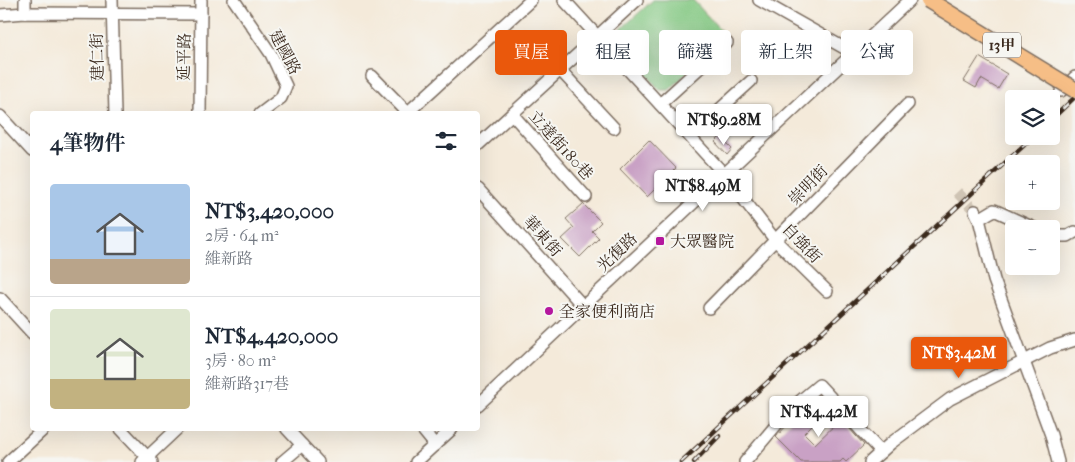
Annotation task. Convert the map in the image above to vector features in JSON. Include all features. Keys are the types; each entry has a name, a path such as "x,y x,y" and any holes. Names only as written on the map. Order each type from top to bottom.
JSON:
{"main road":[{"name":"13甲","path":"928,0 1068,91"},
{"name":"13甲","path":"947,0 1075,78"}],"street":[{"path":"25,0 25,13"},
{"name":"建仁街","path":"112,0 115,111"},
{"name":"延平路","path":"200,111 201,0"},
{"name":"建國路","path":"234,0 272,54 286,86 281,98 264,111"},
{"path":"410,111 531,0"},
{"name":"自強街","path":"564,0 592,30"},
{"path":"604,30 637,0"},
{"path":"759,0 841,46"},
{"name":"光復路","path":"878,30 910,0"},
{"path":"0,15 25,13 201,14"},
{"path":"567,64 577,54"},
{"name":"光復路","path":"480,403 841,64"},
{"path":"480,144 555,75"},
{"path":"565,75 614,128"},
{"name":"自強街","path":"633,75 724,174 776,241 827,291"},
{"path":"660,104 692,75"},
{"path":"372,76 406,111"},
{"path":"1068,91 1075,78"},
{"path":"719,110 751,81"},
{"name":"崇明街","path":"709,308 908,104"},
{"name":"立達街180巷","path":"512,114 586,197"},
{"path":"0,116 30,149"},
{"name":"華東街","path":"480,191 584,306"},
{"path":"1016,220 994,210 977,215 994,280 1058,462"},
{"path":"1060,236 1068,236 1075,232"},
{"path":"0,298 30,331"},
{"path":"870,462 950,399 1050,348 1075,340"},
{"path":"745,462 788,410 818,385 881,452"},
{"path":"8,462 42,431"},
{"path":"123,431 147,461 174,431"},
{"path":"289,431 318,462"},
{"path":"424,431 435,445"},
{"path":"416,462 450,431"},
{"path":"282,462 302,445"}],"green space":[{"path":"653,0 693,0 720,30 659,30 659,75 685,75 669,90 660,90 646,75 649,75 649,30 620,30"}],"building":[{"path":"979,57 1007,74 998,89 981,79 976,88 964,81"},
{"path":"720,137 732,149 727,155 715,142"},
{"path":"649,140 676,168 647,197 620,169"},
{"path":"583,204 601,222 592,231 599,238 580,257 562,239 574,228 566,219"},
{"path":"816,397 828,409 804,433 815,444 841,419 864,445 846,462 843,459 840,462 801,462 776,437"}],"tunnel":[{"path":"957,192 975,211"}],"railway":[{"path":"1060,111 1075,97"},
{"path":"681,462 1024,145"},
{"path":"694,462 719,436"}],"place":[{"name":"大眾醫院","path":"660,241"},
{"name":"全家便利商店","path":"549,311"}]}
